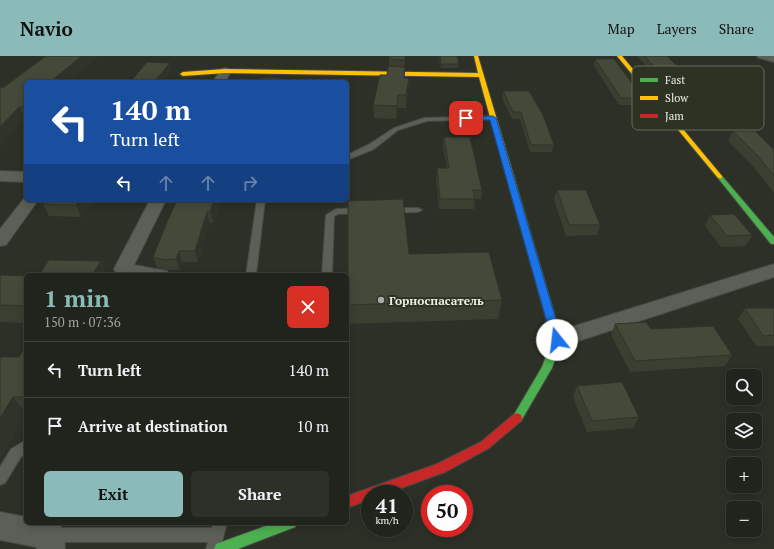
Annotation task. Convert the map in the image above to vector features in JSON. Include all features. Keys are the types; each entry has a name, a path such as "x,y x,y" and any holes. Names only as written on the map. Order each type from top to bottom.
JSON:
{"street":[{"path":"349,501 441,468 485,445 518,417 547,368 557,340 476,56"},
{"path":"619,56 632,72"},
{"path":"763,56 774,59"},
{"path":"183,74 225,71 481,75"},
{"path":"220,80 225,71"},
{"path":"681,130 774,242"},
{"path":"0,176 24,177"},
{"path":"0,241 29,202"},
{"path":"148,273 123,269 157,202"},
{"path":"557,340 774,270"},
{"path":"218,539 282,525"},
{"path":"0,526 52,536"}],"lane":[{"path":"349,158 371,147 396,129 426,119 493,118"},
{"path":"252,273 261,202"},
{"path":"382,211 418,210"},
{"path":"327,273 330,215 336,212 367,211"},
{"path":"0,479 16,453 24,447"},
{"path":"52,536 218,539"}],"building":[{"path":"46,56 82,56 52,80 24,80 24,106 19,107 0,127 0,87 4,87"},
{"path":"389,56 405,56 405,60 389,59"},
{"path":"440,56 457,56 459,64 441,64"},
{"path":"644,56 667,56 677,66 654,66"},
{"path":"595,59 614,59 632,83 632,98 621,98"},
{"path":"147,62 170,63 156,80 132,80"},
{"path":"388,66 405,67 404,78 409,78 406,95 398,95 397,106 373,105 380,75 387,75"},
{"path":"260,78 279,78 278,80 260,80"},
{"path":"503,91 529,91 543,115 554,145 531,145 521,112 513,112"},
{"path":"733,131 755,131 774,150 774,176 757,155"},
{"path":"444,137 470,137 482,190 473,190 475,199 440,199 437,168 449,168"},
{"path":"557,190 586,190 600,225 569,225"},
{"path":"403,199 409,254 489,252 502,300 349,305 349,201"},
{"path":"44,202 78,202 76,205 43,204"},
{"path":"176,202 213,202 210,212 207,212 195,251 179,251 176,259 165,260 153,257"},
{"path":"734,214 752,235 727,236 710,215"},
{"path":"49,260 101,261 93,273 40,273"},
{"path":"0,275 24,276 24,306 0,305"},
{"path":"745,308 774,308 774,335 763,336"},
{"path":"646,322 651,329 713,326 732,355 635,361 615,324"},
{"path":"24,349 24,397 13,397 0,418 0,357 19,357"},
{"path":"622,382 639,417 592,421 577,386"}],"traffic: fast":[{"path":"720,177 774,242"},
{"path":"513,187 557,340 547,368 517,418"},
{"path":"221,549 286,525"}],"traffic: slow":[{"path":"476,56 513,187"},
{"path":"619,56 632,72"},
{"path":"183,74 225,71 481,75"},
{"path":"681,130 720,177"}],"traffic: jam":[{"path":"349,501 441,468 485,445 517,418"}],"place":[{"name":"Горноспасатель","path":"381,300"}],"route":[{"path":"466,118 493,118 557,340"}]}
